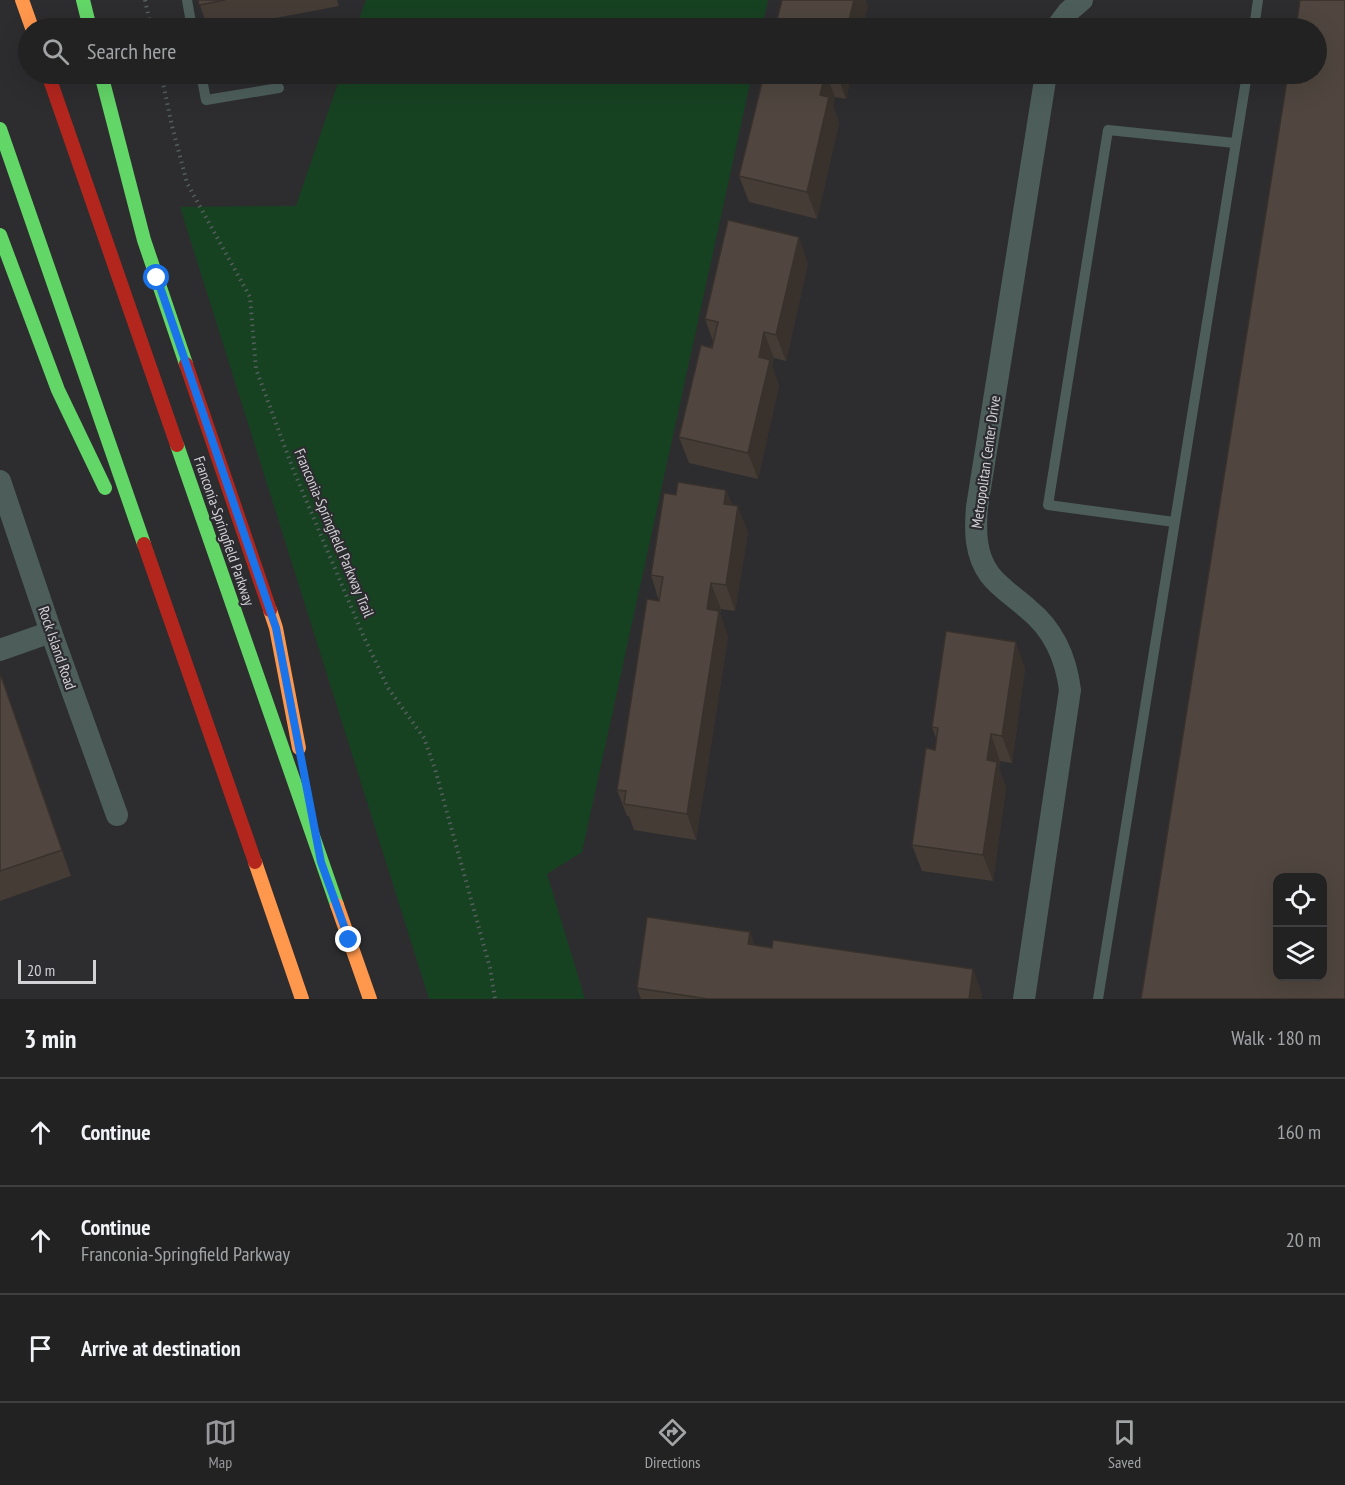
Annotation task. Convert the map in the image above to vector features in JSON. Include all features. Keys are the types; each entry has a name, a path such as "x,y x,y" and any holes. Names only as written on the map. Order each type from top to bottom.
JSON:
{"main road":[{"path":"22,0 28,18"},
{"path":"83,0 88,18"},
{"name":"Franconia-Springfield Parkway","path":"51,84 370,999"},
{"path":"104,84 144,240 276,628 321,862"},
{"path":"0,129 302,999"},
{"path":"0,235 58,390 110,498"},
{"path":"125,530 176,638"}],"street":[{"path":"1064,18 1082,0"},
{"name":"Metropolitan Center Drive","path":"1024,999 1070,690 1068,673 1052,636 1031,610 989,574 980,553 975,531 1044,84"},
{"name":"Rock Island Road","path":"0,481 117,815"},
{"path":"0,650 51,632"}],"lane":[{"path":"187,0 190,18"},
{"path":"1255,18 1258,0"},
{"path":"203,84 206,100 279,88"},
{"path":"1098,999 1244,84"},
{"path":"1174,522 1048,505 1108,129 1235,143"}],"path":[{"path":"145,0 149,18"},
{"name":"Franconia-Springfield Parkway Trail","path":"162,84 188,183 250,297 256,369 293,469 363,635 388,688 424,738 435,769 488,958 495,999"}],"green space":[{"path":"366,0 768,0 764,18 360,18"},
{"path":"338,84 750,84 582,852 547,874 585,999 429,999 180,207 296,206"}],"building":[{"path":"198,0 225,0 199,5"},
{"path":"782,0 854,0 850,18 778,18"},
{"path":"1300,0 1345,0 1345,999 1141,999 1286,84 1327,84 1327,18 1297,18"},
{"path":"762,84 823,84 820,95 829,97 807,192 739,176"},
{"path":"728,220 799,237 776,335 764,332 759,357 770,360 748,453 679,437 701,345 712,348 718,322 705,319"},
{"path":"678,482 726,490 724,504 738,506 726,585 711,583 707,609 719,611 687,814 624,804 626,791 617,790 647,599 659,601 663,577 651,575 664,493 676,495"},
{"path":"946,631 1016,642 1002,736 991,734 987,760 997,762 983,855 912,845 926,748 935,750 938,728 932,727"},
{"path":"0,677 62,850 0,871"},
{"path":"647,917 750,932 748,944 772,948 773,940 973,969 969,999 708,999 637,988"}],"traffic: fast":[{"path":"83,0 88,18"},
{"path":"104,84 144,240 186,364"},
{"path":"0,129 144,544"},
{"path":"0,235 58,390 105,488"},
{"path":"177,445 337,905"}],"traffic: slow":[{"path":"22,0 28,18"},
{"path":"270,610 276,628 299,748"},
{"path":"255,862 302,999"},
{"path":"337,905 370,999"}],"traffic: jam":[{"path":"51,84 177,445"},
{"path":"186,364 270,610"},
{"path":"144,544 255,862"}],"route":[{"path":"157,278 276,628 321,862 349,940"}]}
